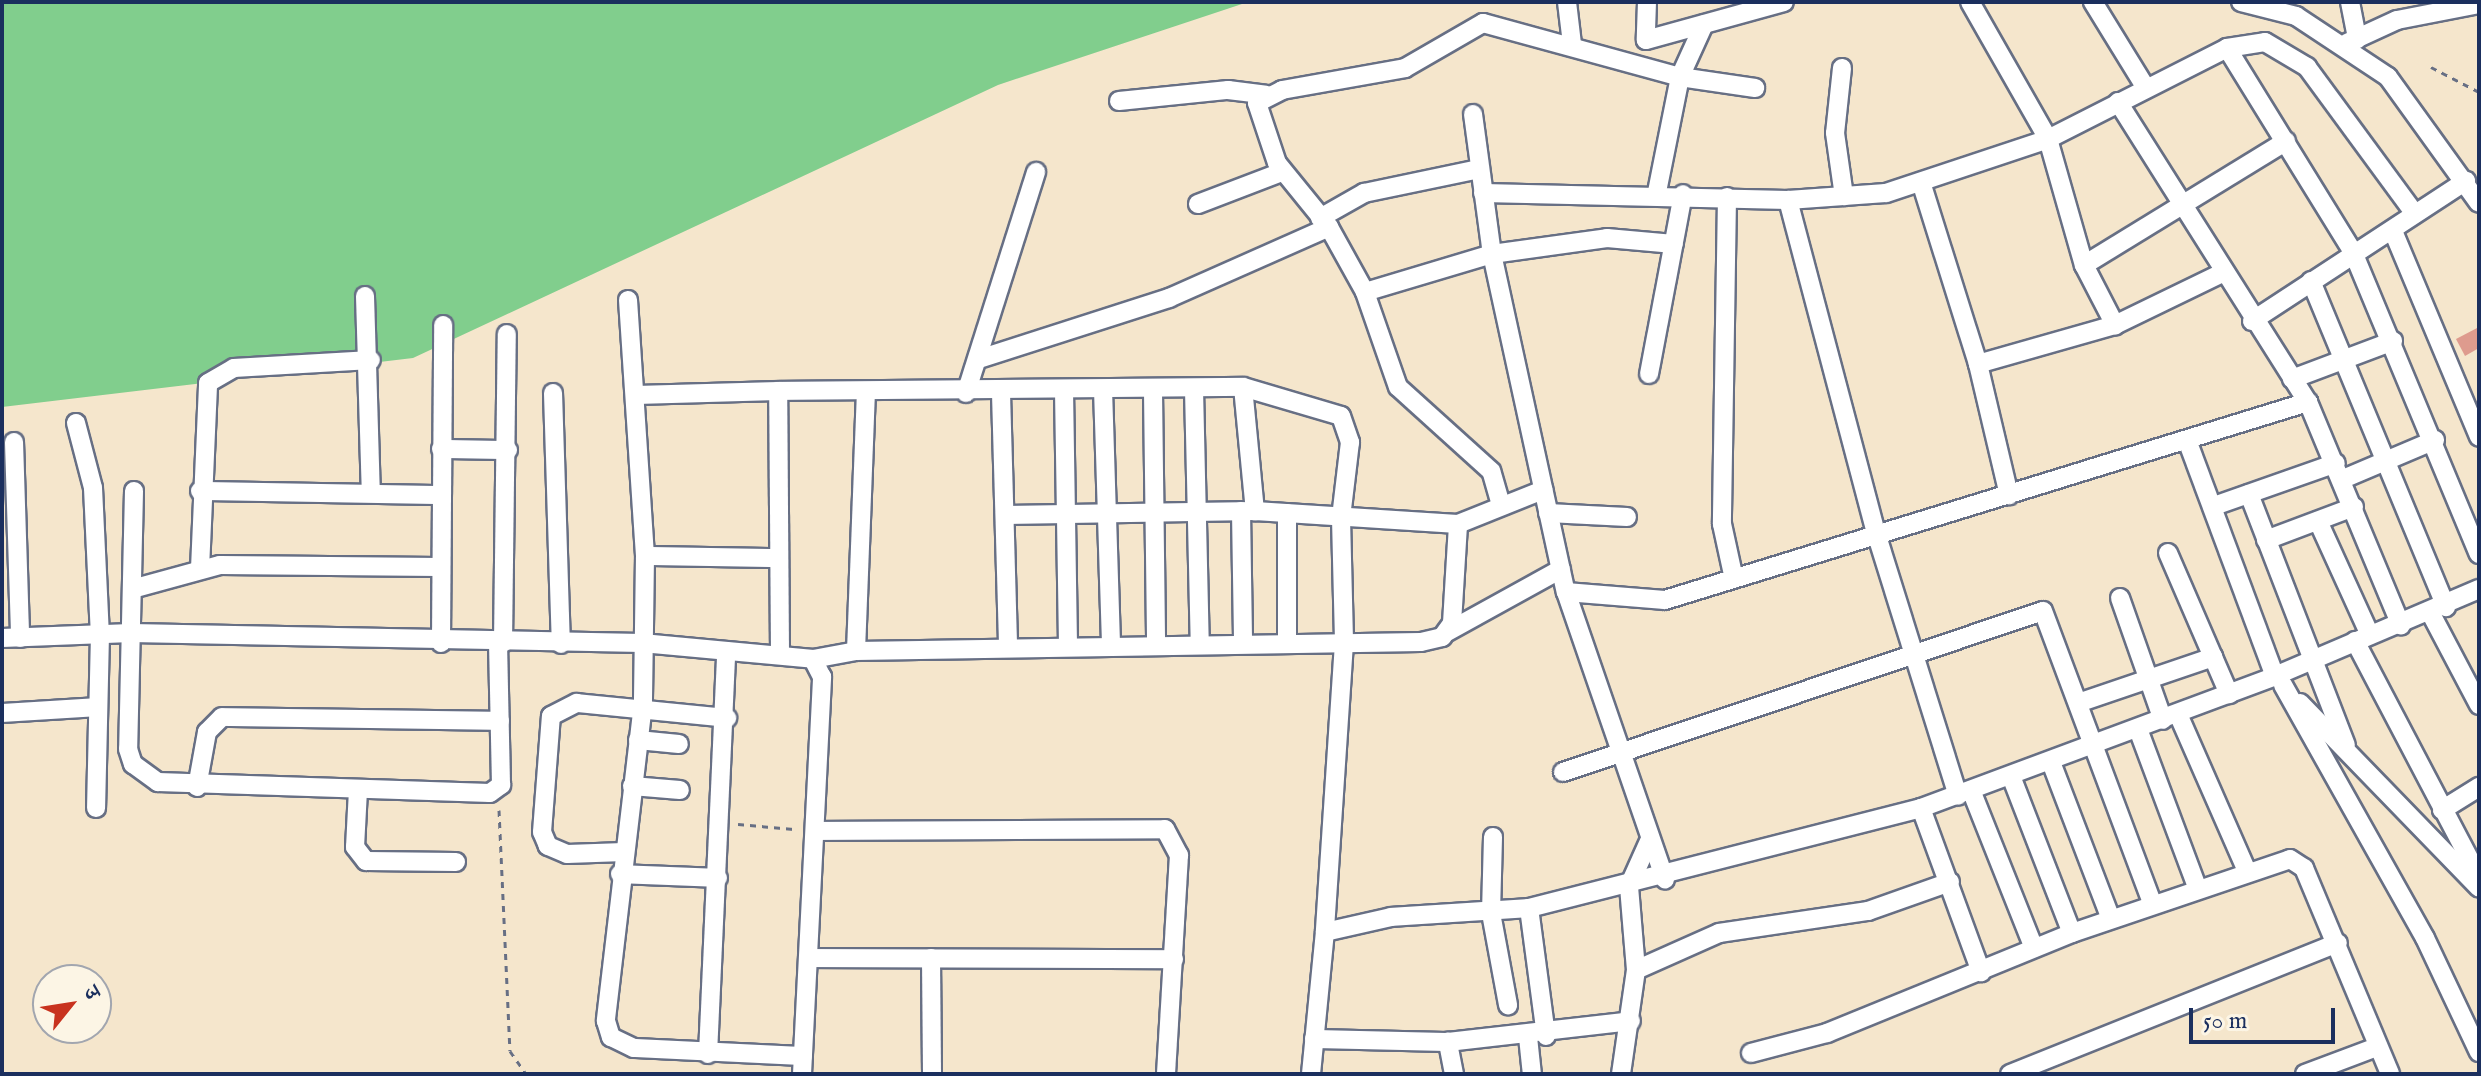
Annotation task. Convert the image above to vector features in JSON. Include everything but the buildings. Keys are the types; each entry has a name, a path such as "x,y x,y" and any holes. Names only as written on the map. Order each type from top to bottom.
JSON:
{"street":[{"path":"1647,2 1646,40 1784,2"},
{"path":"1970,2 2048,139 2084,265 2115,325"},
{"path":"2093,2 2146,88"},
{"path":"2241,2 2294,9 2352,41 2408,96 2479,203"},
{"path":"2350,2 2352,41"},
{"path":"1568,3 1572,44"},
{"path":"2352,41 2422,8 2479,3"},
{"path":"1119,101 1228,90 1266,95 1389,73 1483,23 1572,44 1680,77 1755,88"},
{"path":"1657,192 1680,77 1704,24"},
{"path":"1483,193 1657,192 1788,200 1844,196 1921,182 2048,139 2227,48 2265,42 2291,54 2415,214"},
{"path":"2227,48 2353,252 2435,440 2479,554"},
{"path":"1842,68 1835,133 1844,196"},
{"path":"1266,95 1257,115 1282,172 1324,223 1365,292 1398,387 1491,471 1501,505"},
{"path":"2118,102 2252,321 2308,402 2340,471 2401,625"},
{"path":"1473,114 1492,254 1566,592 1619,756 1665,879"},
{"path":"2084,265 2286,141"},
{"path":"979,359 1169,298 1324,223 1364,193 1479,169"},
{"path":"966,393 1036,172"},
{"path":"1198,204 1282,172"},
{"path":"2252,321 2353,252 2393,231 2466,181"},
{"path":"1921,182 1978,364 2009,495"},
{"path":"1649,374 1683,194"},
{"path":"1727,197 1722,524 1734,579"},
{"path":"1788,200 1877,536 1914,657 1965,793 2034,948"},
{"path":"2393,231 2477,428"},
{"path":"1365,292 1492,254 1607,238 1674,244"},
{"path":"1978,364 2115,325 2222,273"},
{"path":"2311,281 2387,460 2438,610 2479,705"},
{"path":"365,296 371,360 371,493"},
{"path":"628,300 645,556 643,704 620,874 606,1021 611,1037 634,1048 802,1065 816,831 811,819 822,677 813,659"},
{"path":"441,643 439,567 443,325"},
{"path":"134,491 131,633 133,764 158,782 197,787 498,790 505,643 507,334"},
{"path":"2292,379 2393,341"},
{"path":"200,569 205,394 218,376 234,368 371,360"},
{"path":"636,395 778,391 1153,391 1243,387 1326,409 1347,423 1341,518 1344,643 1325,932 1311,1074"},
{"path":"1243,387 1248,511 1243,644"},
{"path":"1103,389 1110,513 1111,646"},
{"path":"1194,389 1200,645"},
{"path":"1064,390 1063,514 1068,647"},
{"path":"778,391 775,558 780,652"},
{"path":"1153,391 1157,513 1156,645"},
{"path":"552,644 553,393"},
{"path":"856,651 866,393"},
{"path":"1001,393 1008,647"},
{"path":"1566,592 1665,600 2308,402"},
{"path":"76,423 93,488 100,634 96,808"},
{"path":"2187,440 2275,676"},
{"path":"2214,506 2249,494 2387,460 2435,440"},
{"path":"14,442 11,638 131,633 441,643 642,643 726,651 780,652 813,659 856,651 1421,642 1447,632 1561,569"},
{"path":"441,449 508,450"},
{"path":"1005,515 1248,511 1458,524 1543,490"},
{"path":"200,491 441,495"},
{"path":"2249,494 2309,657 2350,754"},
{"path":"2266,540 2354,507"},
{"path":"1287,513 1287,644"},
{"path":"1548,513 1627,517"},
{"path":"2318,521 2363,638 2442,810 2479,877"},
{"path":"1447,632 1458,524"},
{"path":"2168,553 2229,694"},
{"path":"645,556 775,558"},
{"path":"132,589 200,569 439,567"},
{"path":"1325,932 1391,917 1491,913 1529,908 1665,879 1921,808 2275,676 2309,657 2401,625 2479,589"},
{"path":"2120,598 2148,679 2246,869"},
{"path":"1563,772 1619,756 2043,611 2091,747 2152,903"},
{"path":"708,1054 727,718 726,651"},
{"path":"2078,703 2213,657"},
{"path":"2479,888 2283,685 2425,938 2479,1052"},
{"path":"624,852 567,854 548,846 542,832 548,723 577,703 643,704 727,718"},
{"path":"2,713 98,707"},
{"path":"197,787 207,732 222,717 500,721"},
{"path":"2138,729 2197,887"},
{"path":"638,740 679,744"},
{"path":"2051,762 2111,919"},
{"path":"2011,776 2072,933"},
{"path":"632,786 680,790"},
{"path":"2442,810 2479,787"},
{"path":"358,790 355,847 366,861 456,862"},
{"path":"1921,808 1981,972"},
{"path":"816,831 1165,829 1179,855 1166,1074"},
{"path":"1493,837 1491,913 1508,1005"},
{"path":"1621,1074 1636,970 1629,886 1650,839"},
{"path":"1751,1053 1827,1033 2072,933 2246,869 2290,859 2304,868 2338,943 2390,1074"},
{"path":"620,874 718,878"},
{"path":"1636,970 1719,933 1868,911 1950,882"},
{"path":"1529,908 1537,1036 1532,1074"},
{"path":"2010,1074 2338,943"},
{"path":"809,958 1174,959"},
{"path":"931,958 932,1074"},
{"path":"1314,1039 1448,1042 1537,1036 1631,1021"},
{"path":"1448,1042 1454,1074"},
{"path":"2305,1074 2377,1047"}],"path":[{"path":"2431,67 2479,92"},
{"path":"498,790 510,1051 526,1074"},
{"path":"722,822 816,831"}],"green space":[{"path":"2,2 1248,2 998,85 413,358 2,407"}]}
